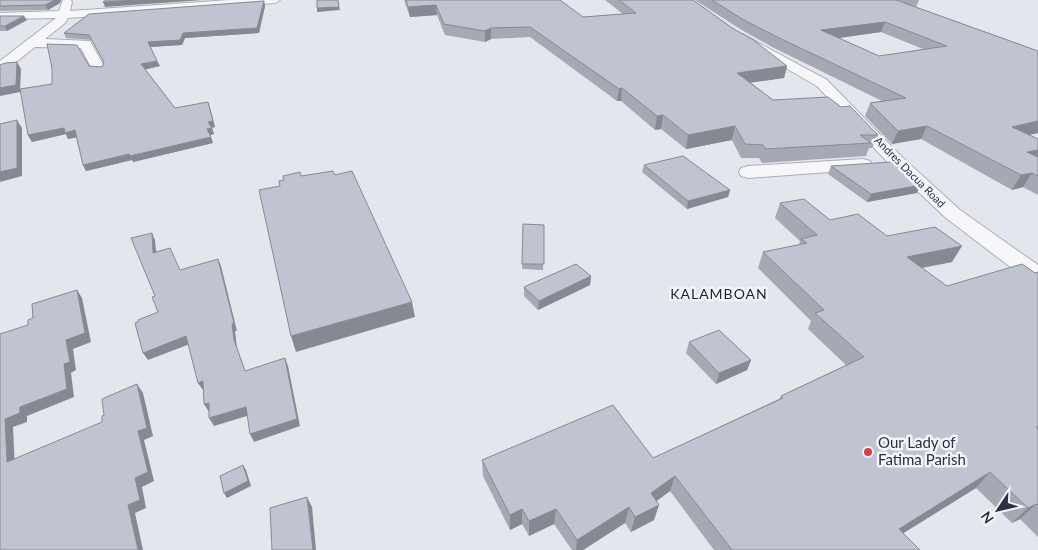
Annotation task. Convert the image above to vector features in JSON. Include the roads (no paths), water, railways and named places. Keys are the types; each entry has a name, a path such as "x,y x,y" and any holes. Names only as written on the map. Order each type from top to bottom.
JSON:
{"street":[{"path":"0,68 35,43 61,21 68,0"},
{"path":"0,16 64,15 275,0"},
{"name":"Andres Dacua Road","path":"728,29 822,83 897,162 969,228 1038,277"},
{"path":"35,43 86,44 98,68"},
{"path":"748,172 897,162"}],"place":[{"name":"Our Lady of Fatima Parish","path":"868,452"}],"district":[{"name":"KALAMBOAN","path":"719,294"}]}
